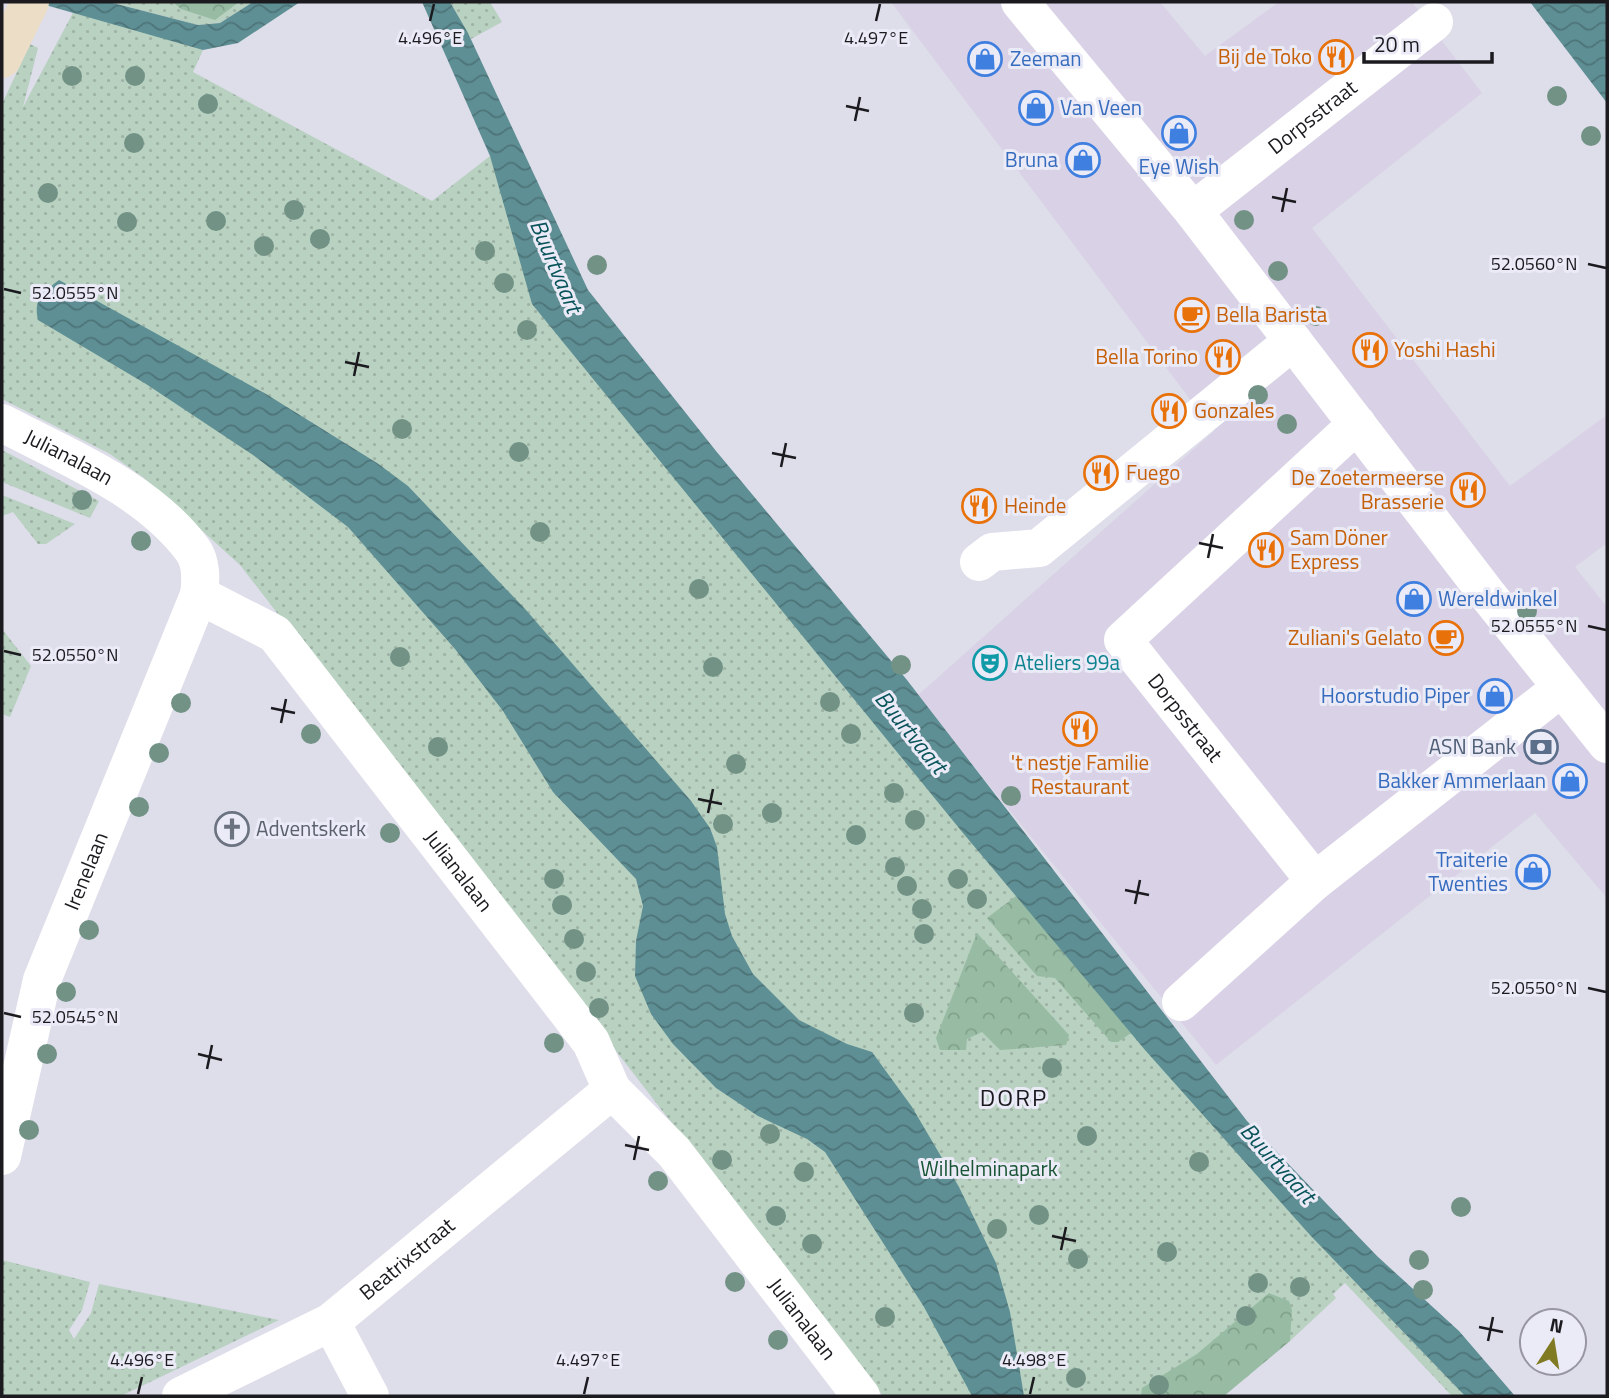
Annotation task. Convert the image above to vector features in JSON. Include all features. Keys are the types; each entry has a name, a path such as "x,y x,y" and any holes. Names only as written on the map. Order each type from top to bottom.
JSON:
{"street":[{"path":"1020,2 1193,211 1560,688 1607,744"},
{"path":"2,59 28,6"},
{"name":"Dorpsstraat","path":"1193,211 1434,22"},
{"path":"979,562 992,552 1039,548 1293,341"},
{"name":"Julianalaan","path":"2,423 144,502 193,550 202,577 199,595 275,634 591,1042 612,1090 674,1152 862,1396"},
{"name":"Dorpsstraat","path":"1315,881 1124,640 1357,424"},
{"name":"Irenelaan","path":"2,1156 42,980 199,595"},
{"path":"1181,1002 1315,881 1560,688"},
{"name":"Beatrixstraat","path":"181,1396 331,1322 612,1090"},
{"path":"331,1322 370,1396"}],"shaded area":[{"path":"891,2 1160,2 1205,56 1279,2 1412,2 1482,93 1312,228 1510,486 1607,415 1607,543 1575,567 1607,607 1607,898 1535,813 1216,1065 917,696 1214,431"}],"green space":[{"path":"109,2 253,2 220,23 198,25"},
{"path":"173,2 239,2 215,20 181,9"},
{"path":"450,2 490,2 502,22 471,39"},
{"name":"Wilhelminapark","path":"75,9 203,50 193,72 432,201 490,156 544,260 1352,1278 1465,1396 1452,1396 1345,1283 1333,1294 1336,1298 1290,1341 1290,1333 1218,1396 883,1396 240,565 144,478 110,454 2,399 2,104 30,44 38,48 23,107"},
{"path":"2,450 99,501 90,518 2,482"},
{"path":"2,495 75,524 46,544 38,544 13,512 2,516"},
{"path":"2,629 31,666 10,717 2,714"},
{"path":"1016,896 1131,1033 1118,1042 1111,1042 1055,978 1037,976 987,918"},
{"path":"977,933 1069,1035 1066,1045 1000,1050 982,1032 967,1039 966,1050 940,1050 936,1038"},
{"path":"2,1260 90,1282 82,1310 69,1330 74,1339 91,1313 99,1284 279,1320 121,1396 2,1396"},
{"path":"1269,1293 1289,1301 1292,1310 1290,1341 1224,1396 1141,1396 1142,1388 1197,1354"}],"water":[{"path":"35,2 109,2 198,25 220,23 253,2 300,2 238,43 203,50"},
{"name":"Buurtvaart","path":"422,2 450,2 468,33 588,290 716,451 907,680 1247,1121 1377,1256 1459,1331 1515,1396 1465,1396 1310,1235 1145,1050 963,833 532,304 490,156"},
{"path":"1530,2 1607,2 1607,103"},
{"path":"59,280 266,394 377,463 408,486 526,610 691,801 710,828 717,847 725,914 732,936 753,974 799,1020 847,1044 872,1052 912,1107 959,1187 996,1263 1010,1312 1024,1396 972,1396 924,1307 825,1152 807,1139 758,1116 716,1088 673,1044 651,1014 635,976 636,941 643,906 636,879 553,792 503,711 455,649 348,527 253,455 146,384 38,320 38,301 44,292"}],"place":[{"name":"Bij de Toko","path":"1336,57"},
{"name":"Zeeman","path":"985,59"},
{"name":"Van Veen","path":"1036,108"},
{"name":"Eye Wish","path":"1179,133"},
{"name":"Bruna","path":"1083,160"},
{"name":"Bella Barista","path":"1192,315"},
{"name":"Yoshi Hashi","path":"1370,350"},
{"name":"Bella Torino","path":"1223,357"},
{"name":"Gonzales","path":"1169,411"},
{"name":"Fuego","path":"1101,473"},
{"name":"De Zoetermeerse Brasserie","path":"1468,490"},
{"name":"Heinde","path":"979,506"},
{"name":"Sam Döner Express","path":"1266,550"},
{"name":"Wereldwinkel","path":"1414,599"},
{"name":"Zuliani's Gelato","path":"1446,638"},
{"name":"Ateliers 99a","path":"990,663"},
{"name":"Hoorstudio Piper","path":"1495,696"},
{"name":"'t nestje Familie Restaurant","path":"1080,729"},
{"name":"ASN Bank","path":"1541,747"},
{"name":"Bakker Ammerlaan","path":"1570,781"},
{"name":"Adventskerk","path":"232,829"},
{"name":"Traiterie Twenties","path":"1533,872"}],"district":[{"name":"DORP","path":"1014,1098"}]}
